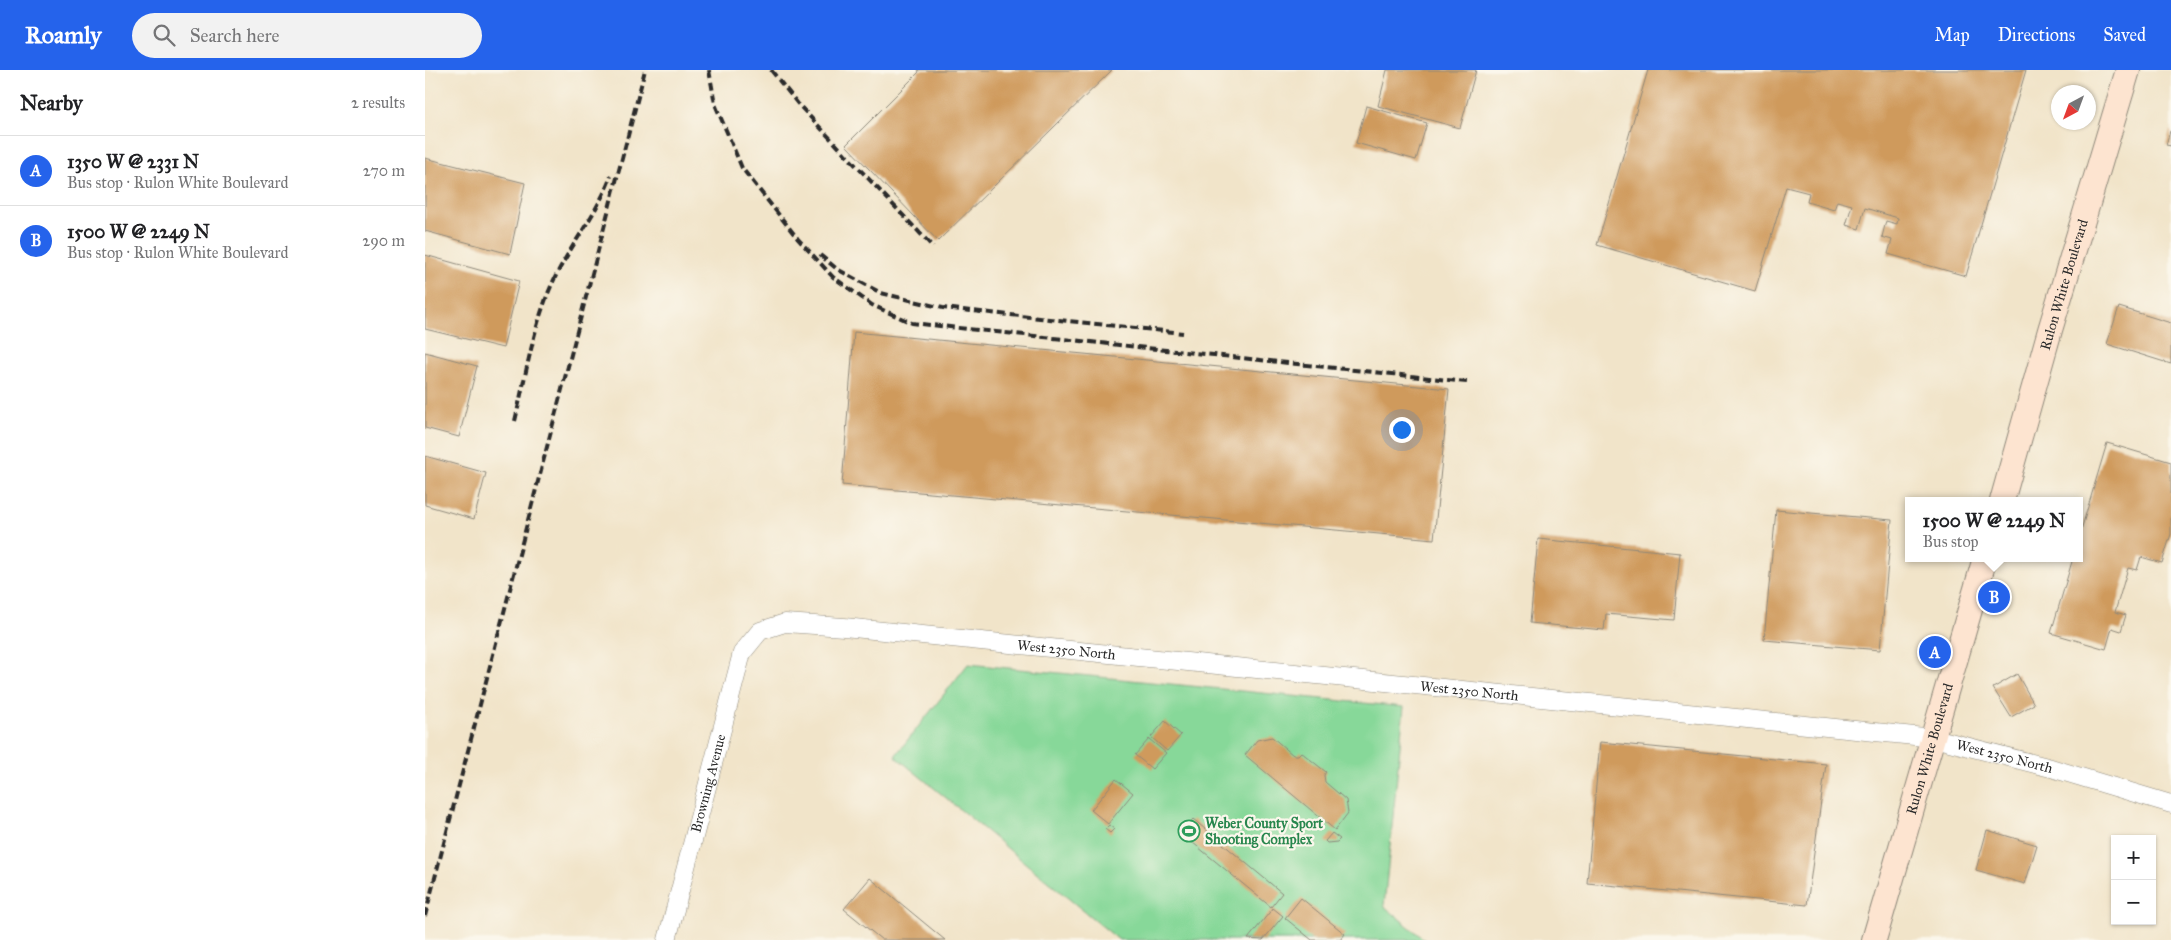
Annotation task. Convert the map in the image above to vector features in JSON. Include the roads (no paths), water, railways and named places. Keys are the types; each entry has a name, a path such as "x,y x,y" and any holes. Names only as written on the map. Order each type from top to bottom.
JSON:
{"street":[{"name":"Rulon White Boulevard","path":"2003,497 2052,322 2128,70"},
{"name":"Rulon White Boulevard","path":"1874,940 1984,562"},
{"name":"West 2350 North","path":"760,631 785,623 844,627 1934,738 2051,768 2171,804"},
{"name":"Browning Avenue","path":"667,940 742,653 760,631"}],"railway":[{"path":"425,916 645,70"},
{"path":"709,70 715,104 742,168 798,239 833,277 872,305 912,323 1467,382"},
{"path":"771,70 798,104 933,247"},
{"path":"515,421 535,334 545,300 559,270 591,217 611,176"},
{"path":"820,255 837,269 881,293 943,308 1183,333"}],"place":[{"name":"1500 W @ 2249 N","path":"1994,597"},
{"name":"1350 W @ 2331 N","path":"1935,652"},
{"name":"Weber County Sport Shooting Complex","path":"1189,831"}]}
